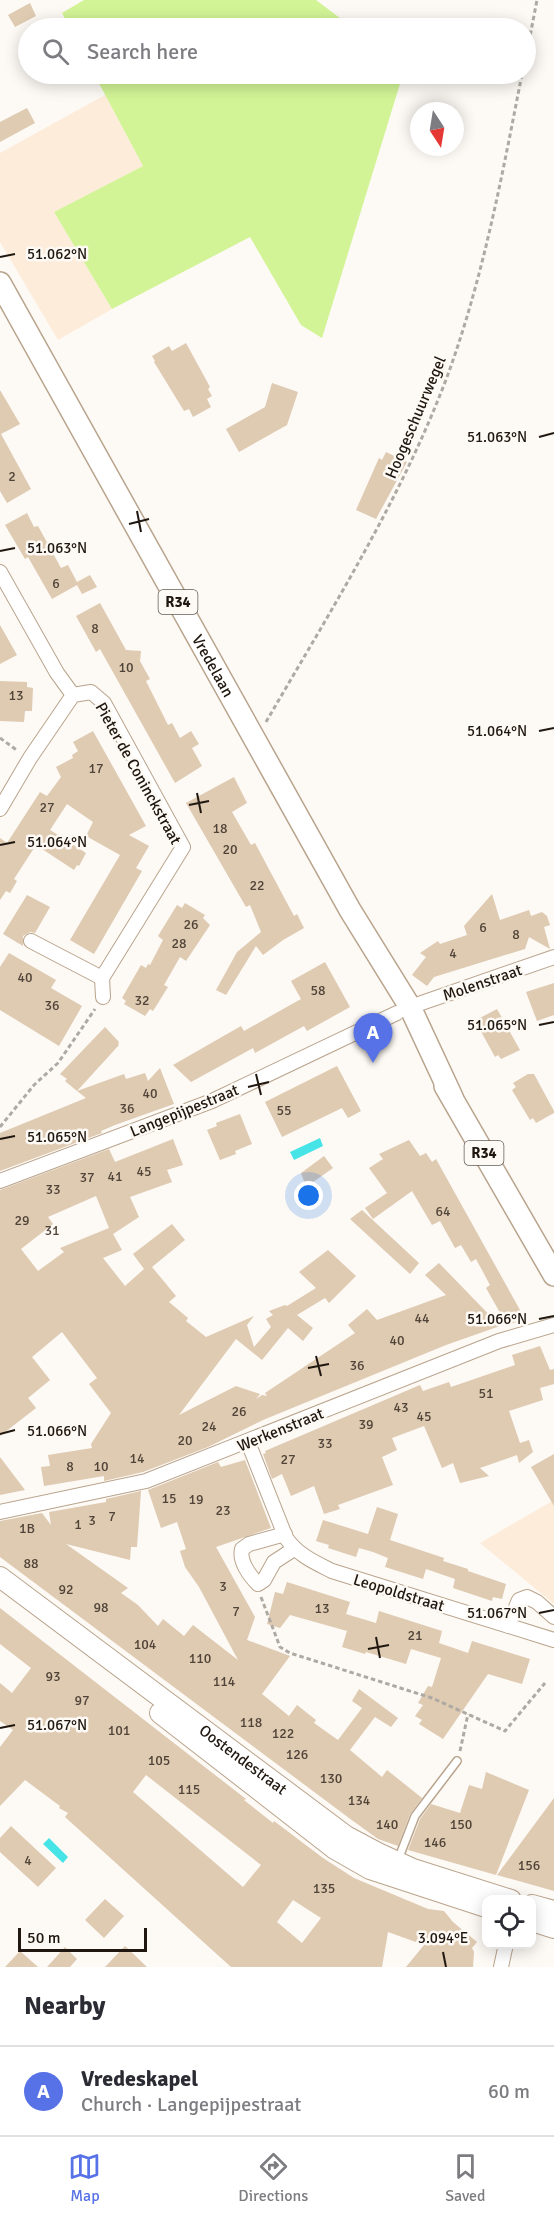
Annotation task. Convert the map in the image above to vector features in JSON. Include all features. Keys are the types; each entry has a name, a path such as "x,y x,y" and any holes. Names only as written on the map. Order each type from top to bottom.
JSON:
{"main road":[{"name":"Vredelaan","path":"0,283 357,921 403,1010 554,1275"}],"street":[{"name":"Pieter de Coninckstraat","path":"0,572 57,673 73,695 91,692 104,703 183,847 102,978"},
{"path":"0,808 30,758 73,695"},
{"path":"31,941 102,978 103,997"},
{"name":"Molenstraat","path":"403,1010 554,957"},
{"name":"Langepijpestraat","path":"0,1181 212,1101 403,1010"},
{"name":"Werkenstraat","path":"0,1512 146,1481 499,1341 554,1325"},
{"name":"Leopoldstraat","path":"248,1442 285,1534 294,1549 309,1560 332,1571 554,1640"},
{"path":"285,1534 249,1544 242,1549 241,1556 251,1577 258,1584 264,1580 274,1562 294,1549"},
{"name":"Oostendestraat","path":"0,1577 346,1836 413,1869 498,1895"},
{"name":"Oostendestraat","path":"0,1582 153,1708 334,1849 370,1869 482,1906"},
{"path":"508,1626 519,1600 527,1597 537,1602 554,1617"},
{"path":"536,1906 554,1911"},
{"path":"536,1923 554,1928"},
{"path":"501,1967 505,1949"}],"lane":[{"path":"398,1862 415,1816 457,1761"}],"path":[{"path":"533,18 537,0"},
{"name":"Hoogeschuurwegel","path":"256,740 376,532 419,444 447,376 481,271 520,84"},
{"path":"0,738 30,758"},
{"path":"0,1127 34,1085 58,1063 103,997"},
{"path":"258,1584 262,1605 280,1647 304,1658 421,1694 505,1731 545,1683"},
{"path":"457,1761 468,1714"}],"shaded area":[{"path":"105,95 143,166 54,212 112,309 58,340 0,242 0,153"},
{"path":"554,1500 554,1604 480,1543"}],"green space":[{"path":"84,0 316,0 340,18 65,18 62,13"},
{"path":"99,84 400,84 322,338 301,325 250,237 112,309 54,212 143,166"}],"water":[{"path":"320,1138 323,1146 294,1160 290,1152"},
{"path":"49,1838 68,1857 63,1863 43,1844"}],"building":[{"path":"30,3 36,16 18,18 18,25 15,27 8,15"},
{"path":"27,108 35,123 0,142 0,122"},
{"path":"186,343 210,387 208,389 212,396 207,399 211,407 193,417 189,409 184,411 152,356 169,346 172,351"},
{"path":"272,383 298,392 287,425 239,452 226,429 265,407"},
{"path":"0,390 20,424 1,434 31,489 7,503 0,491"},
{"path":"386,452 407,462 376,519 356,510 379,458 382,460"},
{"path":"27,513 34,527 38,526 61,568 68,565 77,582 90,575 97,587 82,594 77,585 52,599 28,557 25,559 5,525"},
{"path":"100,603 126,650 141,651 140,661 150,679 146,681 168,725 172,723 180,738 191,731 199,744 192,748 202,766 175,783 100,649 96,652 76,616"},
{"path":"0,625 17,655 0,664"},
{"path":"0,681 27,682 27,687 33,688 32,711 25,711 24,722 0,721"},
{"path":"93,731 146,826 129,835 149,846 136,868 142,871 94,954 70,940 120,855 86,836 93,822 67,804 50,830 86,853 79,866 77,865 74,870 36,845 14,879 17,881 10,893 6,891 0,900 0,838 7,843 40,792 47,796 61,777 56,767 73,758 72,755 78,751 73,742"},
{"path":"234,777 247,803 232,812 251,845 255,843 294,916 297,914 304,928 263,955 256,946 226,995 216,990 237,952 261,932 250,905 246,907 186,803"},
{"path":"492,894 500,920 529,910 531,916 542,912 547,916 550,925 544,927 550,949 529,937 525,949 434,977 427,986 412,975 426,957 420,953 438,941 440,944 467,935 464,926"},
{"path":"27,895 50,907 35,933 30,932 23,936 23,946 3,934"},
{"path":"185,903 205,915 203,918 210,925 186,961 180,957 164,985 168,987 153,1011 150,1009 145,1016 124,1004 126,1001 122,998 141,965 146,968 148,964 150,965 163,940 158,936 177,905 182,908"},
{"path":"9,953 56,980 51,988 82,1006 59,1046 0,1010 0,967"},
{"path":"325,962 350,1007 307,1031 304,1026 255,1053 253,1048 191,1082 173,1065 241,1026 244,1031 301,999 291,981"},
{"path":"554,983 554,1015 537,1021 526,992"},
{"path":"497,1009 520,1050 501,1059 498,1055 495,1057 478,1026 481,1024 478,1019"},
{"path":"105,1027 119,1042 119,1045 77,1091 60,1074"},
{"path":"337,1066 361,1111 348,1118 342,1108 282,1137 265,1102"},
{"path":"160,1068 174,1104 0,1171 0,1133 86,1098 77,1091 124,1074 126,1079 145,1073 148,1081"},
{"path":"528,1074 534,1074 554,1111 536,1123 533,1118 530,1120 512,1090 516,1087 513,1083"},
{"path":"240,1114 252,1144 220,1160 207,1130 217,1126 216,1123"},
{"path":"173,1139 183,1165 167,1170 172,1182 130,1197 139,1217 113,1234 122,1250 103,1258 125,1286 144,1269 133,1254 172,1224 185,1240 152,1267 176,1296 169,1302 188,1318 186,1321 206,1337 254,1316 247,1325 254,1347 271,1327 266,1319 273,1315 269,1311 287,1306 316,1288 299,1272 328,1250 356,1276 329,1303 325,1298 297,1315 313,1328 303,1341 288,1328 262,1360 236,1339 179,1415 236,1386 260,1394 256,1399 262,1395 267,1396 265,1393 355,1333 348,1325 367,1309 377,1320 446,1295 425,1275 439,1263 500,1326 446,1345 263,1420 208,1447 143,1472 104,1481 104,1476 44,1486 41,1467 50,1466 48,1455 92,1448 91,1444 111,1413 89,1384 97,1378 62,1332 32,1357 50,1380 28,1398 36,1408 0,1436 0,1190 109,1149 115,1162","holes":["96,1196 109,1228 60,1248 64,1252 38,1271 21,1249 53,1224 48,1217"]},
{"path":"409,1140 420,1156 426,1153 432,1162 436,1159 525,1319 507,1325 486,1288 490,1285 476,1259 471,1262 461,1245 455,1248 440,1221 432,1225 412,1191 373,1219 365,1208 387,1193 369,1168 383,1159 379,1154"},
{"path":"324,1156 333,1168 306,1187 301,1173"},
{"path":"362,1210 419,1263 410,1274 350,1219"},
{"path":"540,1346 550,1370 554,1369 554,1384 540,1388 543,1400 509,1411 520,1443 529,1440 533,1452 519,1463 517,1455 480,1468 489,1476 460,1483 453,1463 442,1468 424,1426 392,1438 397,1450 382,1457 393,1485 338,1505 340,1509 324,1514 314,1486 291,1496 282,1474 272,1479 263,1454 266,1453 265,1451 420,1385 423,1391 449,1382 451,1387 515,1365 512,1355"},
{"path":"554,1454 554,1506 531,1467"},
{"path":"0,1457 25,1490 0,1495"},
{"path":"245,1460 271,1528 216,1547 255,1617 247,1640 290,1656 262,1694 289,1716 297,1705 316,1720 314,1723 338,1740 362,1708 352,1701 359,1689 398,1718 391,1727 375,1717 350,1750 382,1777 387,1770 422,1798 410,1814 398,1846 378,1839 349,1818 0,1557 0,1521 42,1513 51,1525 49,1512 106,1502 106,1499 141,1491 137,1547 131,1547 130,1560 66,1544 128,1588 121,1593 138,1605 158,1626 163,1619 184,1636 193,1625 238,1660 199,1587 185,1567 180,1551 186,1549 177,1522 161,1528 148,1490 218,1462 221,1467"},
{"path":"377,1507 398,1514 390,1540 444,1558 443,1561 506,1584 502,1599 493,1597 492,1601 453,1588 455,1579 426,1569 423,1579 385,1567 388,1558 373,1552 359,1548 356,1557 328,1548 329,1545 316,1541 323,1520 368,1534"},
{"path":"287,1582 350,1602 346,1614 376,1623 379,1611 442,1631 439,1643 468,1653 472,1641 530,1659 522,1684 488,1674 443,1739 419,1724 422,1720 415,1716 423,1705 418,1703 428,1686 432,1687 441,1658 411,1649 406,1664 366,1652 365,1654 342,1647 347,1631 290,1615 280,1628 267,1624 275,1592 283,1594"},
{"path":"0,1608 246,1799 244,1800 273,1823 274,1821 323,1858 354,1878 428,1909 444,1911 453,1922 477,1942 472,1948 473,1967 406,1967 424,1945 388,1932 382,1967 231,1967 65,1817 68,1813 25,1780 0,1806 0,1747 13,1730 0,1721 0,1683 12,1693 31,1668 0,1644","holes":["146,1775 261,1865 243,1887 133,1792","293,1900 321,1918 302,1943 277,1922"]},
{"path":"486,1772 529,1790 496,1875 408,1850 420,1819 431,1804 460,1813 469,1785 482,1789"},
{"path":"554,1798 554,1891 497,1875"},
{"path":"11,1826 56,1868 38,1887 0,1852 0,1838"},
{"path":"105,1899 124,1916 104,1938 85,1920"},
{"path":"125,1946 147,1967 105,1967"},
{"path":"65,1947 77,1959 70,1967 47,1967"},
{"path":"20,1951 38,1967 5,1967"}],"place":[{"name":"Vredeskapel","path":"373,1063"}]}
